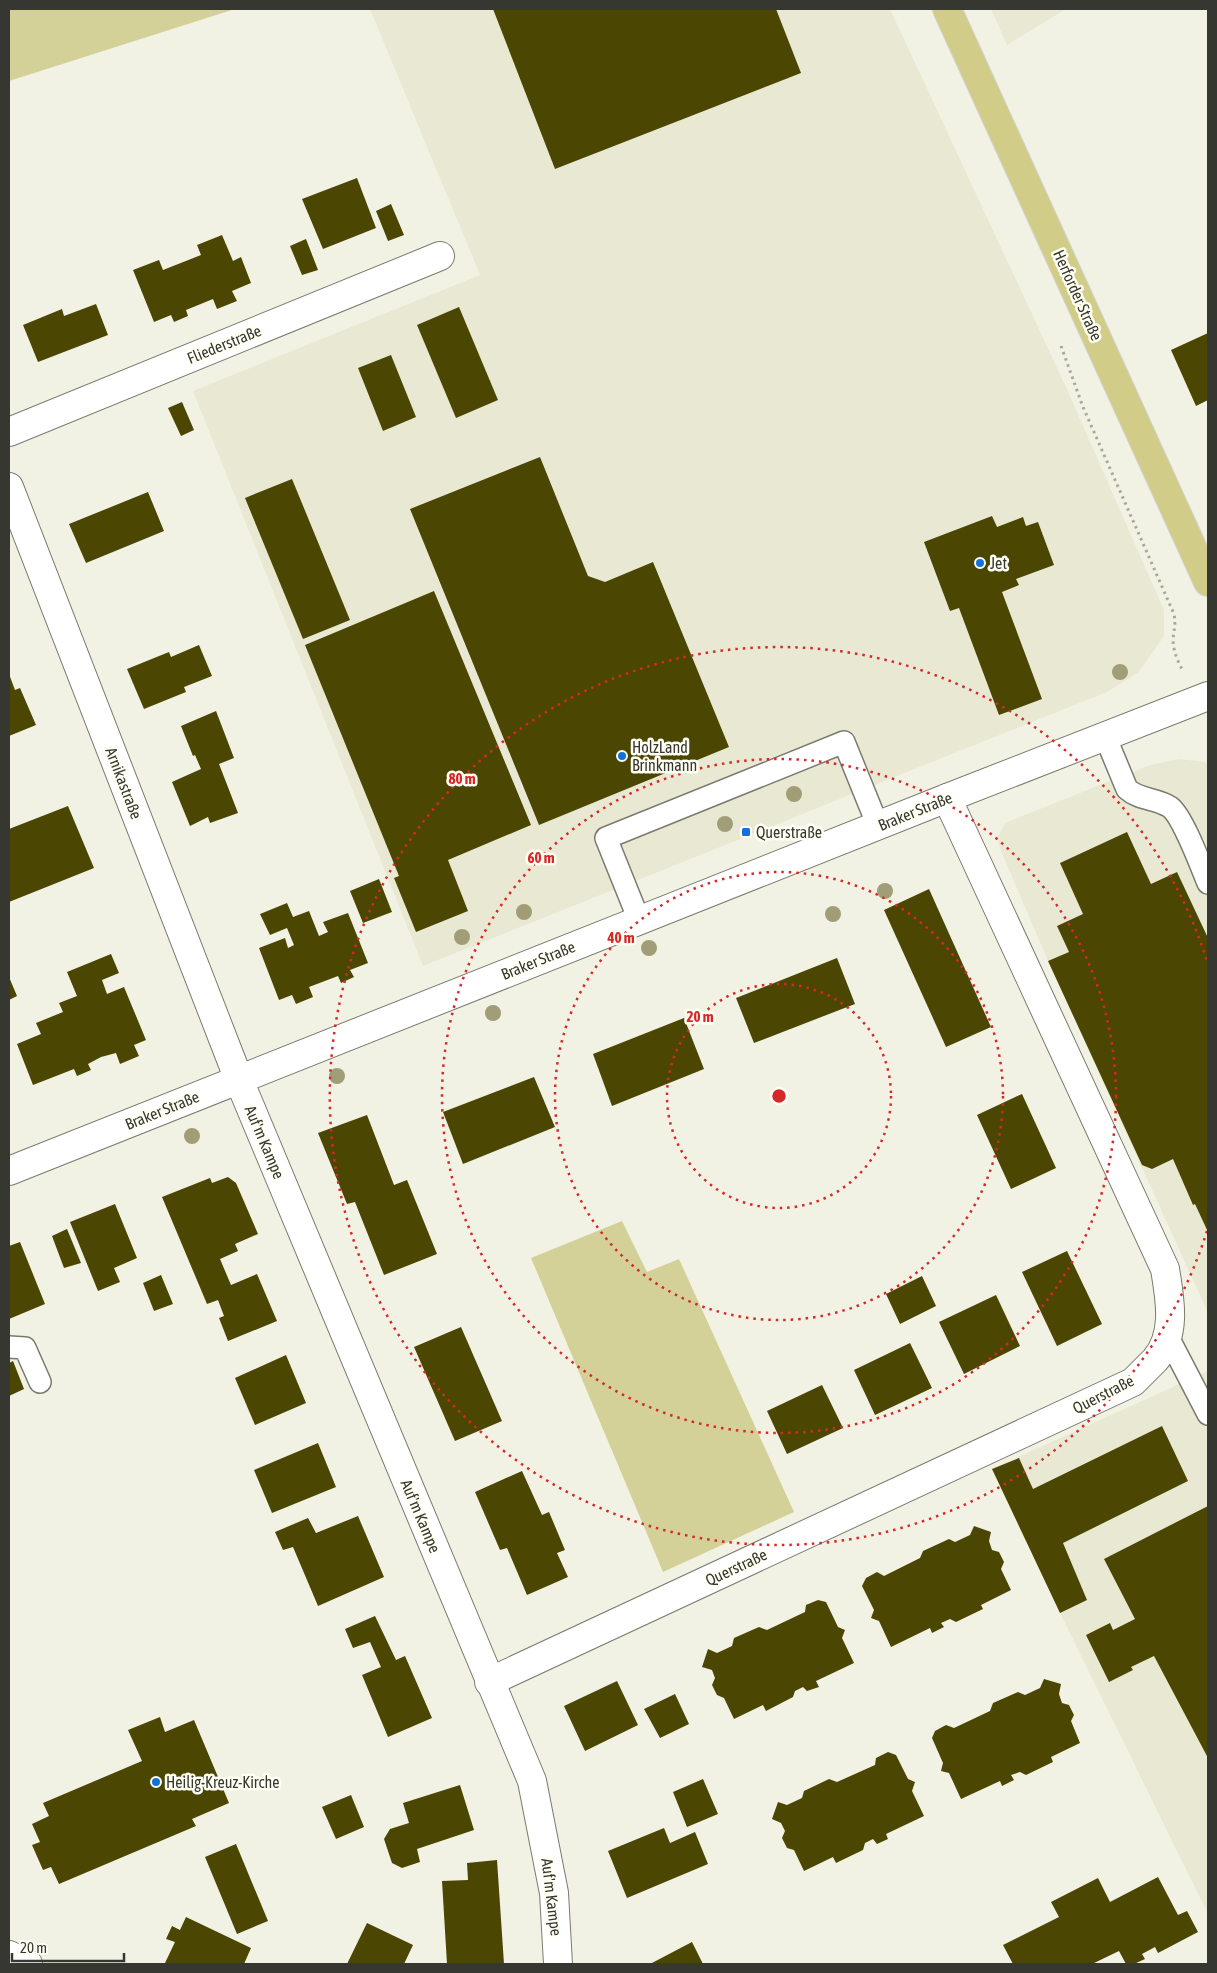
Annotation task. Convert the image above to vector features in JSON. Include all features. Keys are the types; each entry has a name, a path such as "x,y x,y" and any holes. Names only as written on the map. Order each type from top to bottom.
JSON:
{"main road":[{"name":"Herforder Straße","path":"947,9 1208,582"}],"street":[{"name":"Fliederstraße","path":"9,432 440,256"},
{"name":"Arnikastraße","path":"9,487 239,1080"},
{"name":"Braker Straße","path":"9,1171 1203,698"},
{"name":"Querstraße","path":"489,1682 1133,1382 1157,1358 1168,1337 1170,1300 1165,1269 947,798"},
{"name":"Auf'm Kampe","path":"239,1080 532,1782 554,1893 558,1964"},
{"path":"9,1955 28,1964"}],"lane":[{"path":"1106,736 1128,789 1134,795 1167,806 1179,818 1208,883"},
{"path":"639,920 606,838 844,742 878,826"},
{"path":"1168,1337 1207,1411"},
{"path":"9,1347 26,1348 40,1382"}],"path":[{"path":"1060,342 1082,407 1174,614 1176,627 1173,640 1176,658 1203,698"}],"shaded area":[{"path":"9,9 235,9 9,81"},
{"path":"370,9 890,9 1066,387 1164,610 1164,636 1139,672 1107,692 423,966 193,391 480,275"},
{"path":"991,9 1066,9 1007,45"},
{"path":"1179,759 1206,762 1208,767 1208,1313 1048,961 997,838 1005,823 1150,765"},
{"path":"622,1221 647,1272 679,1259 794,1512 663,1572 531,1258"},
{"path":"1208,1371 1208,1914 1060,1613 992,1469"}],"building":[{"path":"493,9 776,9 801,73 555,169"},
{"path":"357,178 376,228 323,249 302,199"},
{"path":"391,204 404,235 388,241 376,211"},
{"path":"222,235 233,261 241,257 251,283 232,291 237,301 217,309 213,299 186,310 188,316 174,322 171,315 154,322 133,270 159,260 163,270 201,255 197,245"},
{"path":"306,239 318,270 302,275 290,246"},
{"path":"96,304 108,335 38,362 23,325 62,309 64,316"},
{"path":"459,307 498,400 456,418 417,325"},
{"path":"1208,333 1208,400 1196,406 1171,350"},
{"path":"391,355 416,417 383,431 358,368"},
{"path":"182,402 194,430 181,436 168,408"},
{"path":"540,457 588,576 605,582 653,562 729,747 539,825 410,509"},
{"path":"292,479 350,620 303,639 245,498"},
{"path":"148,492 164,531 86,563 69,524"},
{"path":"992,516 997,527 1023,517 1026,526 1038,522 1054,565 1016,579 1019,585 1002,592 1042,699 999,715 959,608 950,611 924,542"},
{"path":"434,591 531,825 448,860 468,911 416,932 394,878 399,876 305,645"},
{"path":"199,645 212,676 184,687 186,692 144,709 127,669 169,652 171,657"},
{"path":"9,674 15,690 20,688 36,725 9,736"},
{"path":"216,711 234,758 219,764 238,813 210,823 208,817 190,826 172,782 201,769 195,755 193,756 181,726"},
{"path":"68,806 94,868 9,902 9,829"},
{"path":"1127,832 1151,884 1177,872 1208,938 1208,1232 1195,1204 1193,1205 1173,1159 1152,1169 1142,1165 1048,961 1069,952 1057,926 1083,914 1060,863"},
{"path":"379,879 392,912 363,923 350,891"},
{"path":"929,889 991,1027 946,1047 884,910"},
{"path":"287,903 293,917 309,911 319,936 328,932 323,922 348,913 368,963 350,970 354,977 341,983 338,976 309,987 313,997 296,1004 292,995 279,1000 259,948 285,938 288,948 294,945 287,928 270,935 260,914"},
{"path":"111,954 119,973 102,980 107,994 124,987 146,1040 134,1045 139,1056 120,1064 116,1053 101,1057 88,1064 91,1070 77,1076 74,1069 33,1085 17,1044 41,1034 36,1023 63,1012 59,1003 77,996 67,972"},
{"path":"837,958 855,1004 754,1043 736,998"},
{"path":"9,977 17,996 9,1000"},
{"path":"684,1018 704,1069 612,1106 593,1054"},
{"path":"534,1077 555,1127 463,1164 443,1112"},
{"path":"1022,1094 1056,1168 1011,1189 977,1115"},
{"path":"367,1115 394,1185 407,1180 437,1254 384,1275 355,1202 347,1204 318,1133"},
{"path":"228,1177 236,1183 258,1234 235,1244 238,1251 220,1259 231,1285 257,1274 277,1321 228,1341 219,1318 224,1316 218,1300 207,1304 162,1197 210,1178 212,1183"},
{"path":"115,1204 137,1258 114,1268 120,1282 98,1291 70,1222"},
{"path":"67,1229 81,1263 64,1268 52,1236"},
{"path":"20,1242 45,1304 9,1319 9,1246"},
{"path":"1067,1251 1102,1324 1057,1346 1022,1272"},
{"path":"161,1275 173,1304 154,1311 143,1283"},
{"path":"922,1276 936,1306 900,1324 886,1294"},
{"path":"996,1295 1020,1346 964,1374 939,1322"},
{"path":"461,1327 502,1421 455,1441 414,1347"},
{"path":"910,1343 932,1388 875,1415 854,1370"},
{"path":"286,1355 306,1403 255,1425 235,1378"},
{"path":"13,1361 24,1389 9,1396 9,1363"},
{"path":"822,1385 843,1428 787,1454 767,1411"},
{"path":"1162,1426 1188,1481 1063,1543 1087,1600 1060,1613 992,1469 1019,1458 1033,1489"},
{"path":"318,1443 336,1487 272,1513 254,1470"},
{"path":"522,1471 542,1515 549,1512 565,1550 557,1553 568,1577 527,1595 507,1548 500,1550 475,1492"},
{"path":"1208,1506 1208,1758 1154,1656 1131,1667 1133,1670 1109,1682 1086,1635 1110,1623 1113,1630 1135,1619 1104,1559"},
{"path":"358,1516 384,1577 318,1606 293,1547 283,1550 275,1532 308,1518 316,1533"},
{"path":"974,1526 991,1532 989,1541 992,1550 999,1552 1004,1562 1001,1569 1011,1590 981,1605 983,1609 956,1622 950,1619 941,1623 944,1627 932,1633 930,1628 891,1647 879,1621 871,1618 874,1610 862,1586 866,1578 877,1572 884,1576 920,1558 923,1551 949,1539 955,1542 970,1535"},
{"path":"818,1600 826,1602 838,1627 845,1630 842,1638 854,1663 816,1681 819,1687 807,1691 803,1687 795,1691 793,1697 766,1711 763,1705 734,1719 724,1698 717,1695 712,1685 715,1678 712,1670 702,1667 708,1649 717,1653 732,1646 734,1638 759,1627 767,1630 805,1612 806,1605"},
{"path":"375,1616 396,1660 405,1656 432,1718 388,1737 362,1675 381,1667 370,1642 353,1648 345,1629"},
{"path":"1044,1679 1061,1684 1059,1694 1062,1703 1069,1705 1074,1715 1071,1721 1080,1743 1051,1757 1053,1762 1026,1775 1020,1772 1011,1775 1014,1780 1002,1786 1000,1781 961,1799 949,1773 941,1771 943,1763 932,1738 935,1731 946,1725 954,1728 990,1711 993,1703 1018,1692 1025,1695 1040,1688"},
{"path":"617,1681 638,1725 585,1751 564,1706"},
{"path":"675,1694 689,1724 660,1738 644,1709"},
{"name":"Heilig-Kreuz-Kirche","path":"160,1717 165,1732 194,1720 229,1803 192,1819 196,1826 59,1884 51,1867 43,1870 32,1845 40,1842 32,1824 49,1816 43,1803 142,1761 128,1730"},
{"path":"888,1752 896,1755 908,1779 915,1782 912,1791 924,1816 886,1834 888,1839 877,1844 873,1839 865,1843 863,1850 836,1863 833,1857 804,1871 794,1850 787,1848 782,1838 785,1831 781,1823 772,1819 778,1802 787,1805 802,1798 804,1791 829,1779 837,1782 875,1765 876,1758"},
{"path":"703,1779 718,1814 687,1827 673,1792"},
{"path":"460,1785 474,1830 417,1849 420,1862 402,1868 392,1863 384,1839 390,1829 409,1823 403,1803"},
{"path":"351,1795 364,1827 336,1839 322,1807"},
{"path":"664,1828 670,1843 695,1832 708,1864 627,1898 608,1851"},
{"path":"236,1844 268,1921 237,1934 205,1857"},
{"path":"497,1860 504,1964 447,1964 442,1881 468,1880 467,1863"},
{"path":"1158,1877 1178,1915 1187,1911 1198,1932 1158,1953 1155,1947 1142,1954 1145,1959 1134,1964 1126,1964 1119,1951 1092,1964 1013,1964 1003,1945 1059,1917 1051,1902 1098,1878 1110,1902"},
{"path":"186,1917 251,1948 244,1964 165,1963 175,1942 166,1939 172,1926 180,1930"},
{"path":"367,1923 413,1945 404,1964 347,1964"},
{"path":"692,1942 703,1964 650,1964"}],"place":[{"name":"Jet","path":"980,563"},
{"name":"HolzLand Brinkmann","path":"622,756"},
{"name":"Querstraße","path":"746,832"},
{"name":"Heilig-Kreuz-Kirche","path":"156,1782"}]}
